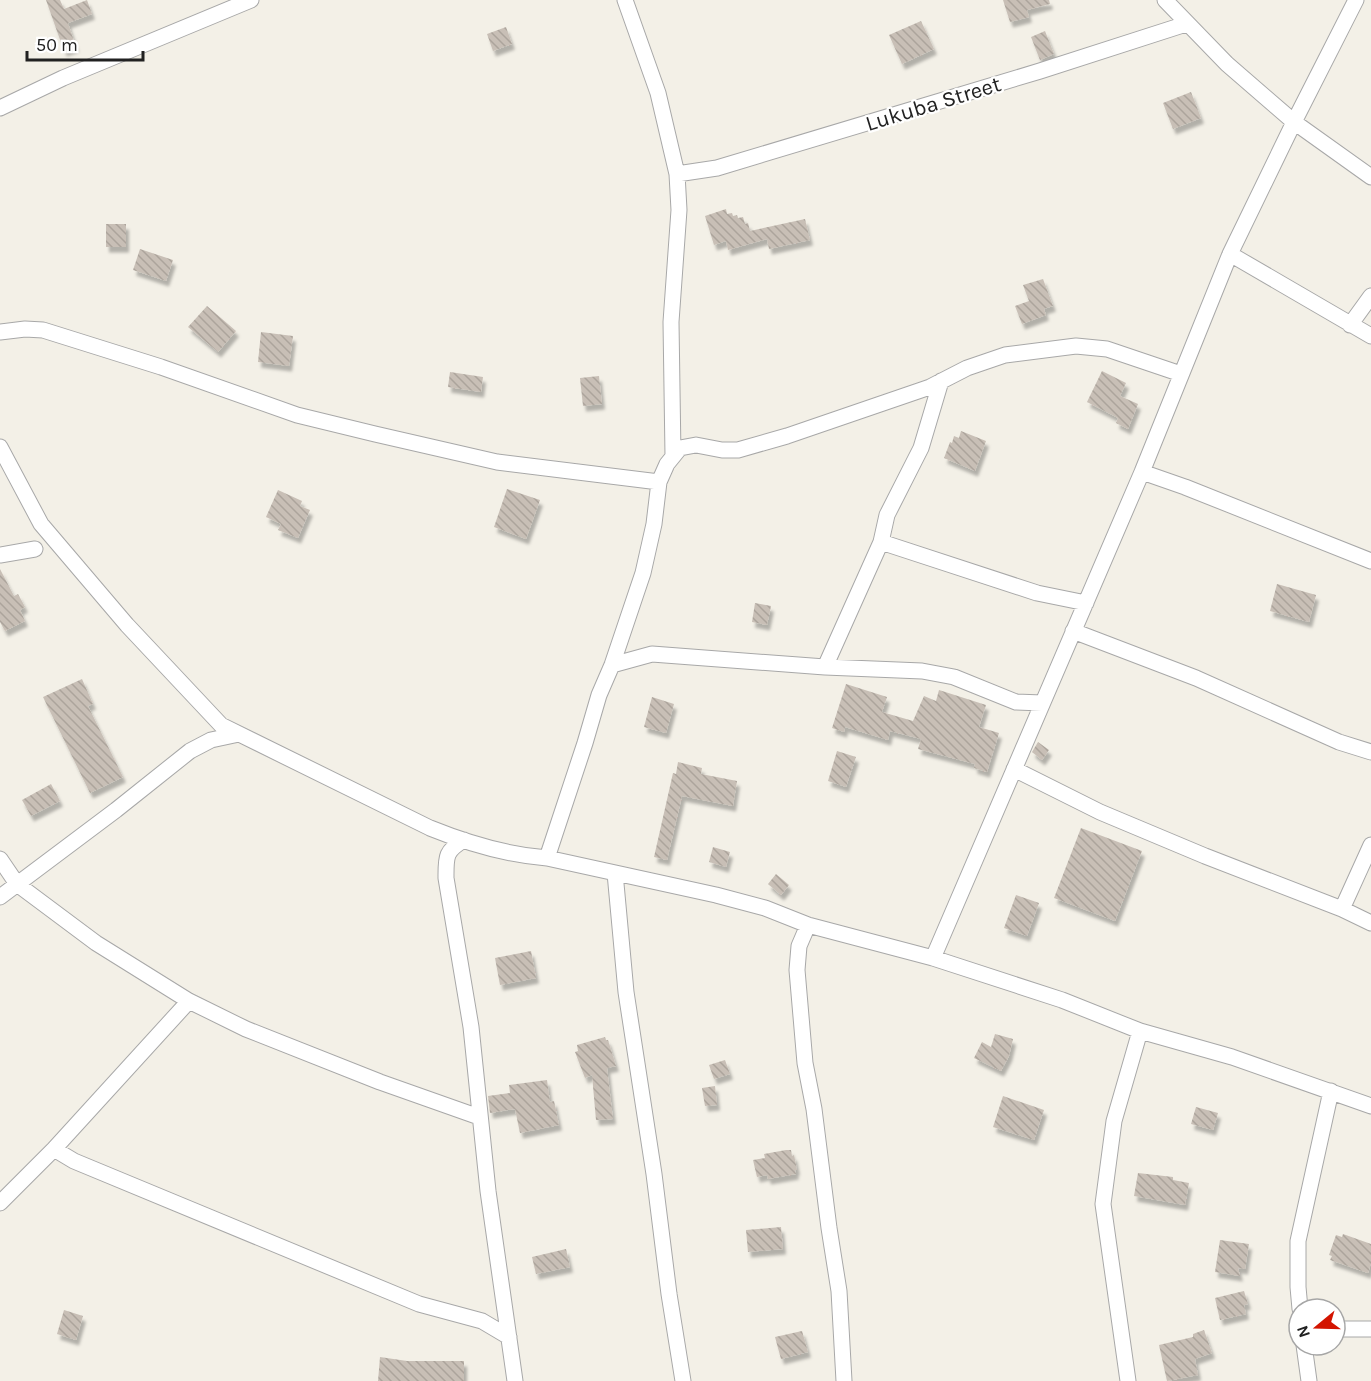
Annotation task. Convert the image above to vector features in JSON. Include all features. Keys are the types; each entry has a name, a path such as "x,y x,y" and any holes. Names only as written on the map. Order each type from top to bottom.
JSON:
{"street":[{"path":"0,108 63,78 251,0"},
{"path":"624,0 657,93 677,174 679,210 671,322 673,456"},
{"path":"1165,0 1227,64 1294,123 1371,177"},
{"path":"933,958 1142,472 1230,254 1356,0"},
{"name":"Lukuba Street","path":"677,174 717,168 1186,24"},
{"path":"1230,254 1371,336"},
{"path":"1350,325 1371,296"},
{"path":"0,332 25,329 43,330 161,367 297,415 475,457 541,468 659,482"},
{"path":"547,858 599,695 612,665 643,573 654,524 659,482 667,464 680,448 696,446 738,450 788,436 930,387 967,368 1005,355 1076,346 1107,349 1181,374"},
{"path":"825,667 881,542 887,515 921,447 941,381"},
{"path":"0,447 41,524 127,625 221,725 430,828 464,840 526,856 547,858 765,908 807,925 933,958 1062,1000 1140,1031 1232,1057 1371,1106"},
{"path":"1142,472 1371,561"},
{"path":"881,542 1037,592 1086,603"},
{"path":"0,555 35,549"},
{"path":"1073,631 1196,678 1339,742 1371,752"},
{"path":"612,665 652,654 825,667 922,671 954,677 1016,702 1042,703"},
{"path":"0,897 190,752 211,740 239,734"},
{"path":"1014,769 1100,812 1342,909 1371,923"},
{"path":"430,828 446,860"},
{"path":"464,840 449,850 446,860 446,878 471,1027 479,1117 515,1381"},
{"path":"1342,909 1371,845"},
{"path":"0,859 17,884 96,943 189,1002 256,1033 380,1082 479,1117"},
{"path":"615,873 626,992 683,1381"},
{"path":"789,918 799,946"},
{"path":"807,925 799,946 797,970 805,1063 814,1109 839,1291 844,1381"},
{"path":"0,1203 54,1149 189,1002"},
{"path":"1128,1381 1103,1204 1114,1121 1140,1031"},
{"path":"1299,1297 1298,1241 1331,1091"},
{"path":"54,1149 75,1161 419,1304 482,1320 509,1337"},
{"path":"1347,1329 1371,1329"},
{"path":"1306,1357 1309,1381"}],"building":[{"path":"46,0 60,0 64,9 87,0 92,14 68,23 76,47 64,51"},
{"path":"1003,0 1049,0 1050,4 1027,10 1029,17 1010,22"},
{"path":"921,21 934,49 902,64 889,35"},
{"path":"506,27 512,44 493,51 487,34"},
{"path":"1045,31 1054,54 1040,60 1031,37"},
{"path":"1191,92 1201,118 1173,129 1163,103"},
{"path":"726,209 727,214 732,213 738,218 743,217 750,231 805,219 810,240 769,249 767,239 728,250 726,241 714,245 705,216"},
{"path":"106,224 126,224 126,247 106,247"},
{"path":"140,249 173,260 166,281 133,270"},
{"path":"1043,279 1053,306 1044,309 1046,315 1022,324 1015,306 1029,301 1023,285"},
{"path":"207,306 236,331 218,352 188,327"},
{"path":"261,332 293,336 289,366 258,362"},
{"path":"1102,371 1126,383 1120,396 1138,404 1128,429 1116,423 1118,418 1087,402"},
{"path":"450,372 483,377 481,392 448,387"},
{"path":"599,376 602,404 583,406 580,378"},
{"path":"961,431 986,441 975,471 944,458 950,442 952,443 954,436 959,438"},
{"path":"507,489 540,500 526,539 494,527"},
{"path":"278,490 302,501 300,506 310,510 298,538 278,530 281,524 266,517"},
{"path":"0,569 14,596 18,594 25,607 20,610 25,621 5,631 0,622"},
{"path":"1277,584 1316,595 1309,622 1270,611"},
{"path":"755,603 771,606 767,625 752,622"},
{"path":"82,679 93,704 88,706 123,777 90,793 43,697"},
{"path":"846,684 887,697 882,712 913,721 924,696 936,701 939,690 986,705 979,727 999,733 987,772 974,768 975,764 918,749 921,739 890,731 888,740 845,727 844,732 832,728"},
{"path":"652,697 674,704 666,733 644,727"},
{"path":"1038,742 1049,750 1042,760 1032,752"},
{"path":"837,751 856,757 846,787 828,781"},
{"path":"678,762 702,768 701,774 737,781 733,806 682,796 667,860 654,857 673,773 676,774"},
{"path":"51,784 60,801 31,816 22,800"},
{"path":"1081,828 1142,851 1115,921 1054,898"},
{"path":"713,847 730,852 726,867 709,862"},
{"path":"776,874 789,885 781,895 768,884"},
{"path":"1016,895 1039,903 1027,936 1004,928"},
{"path":"531,951 536,978 500,985 495,958"},
{"path":"995,1034 1013,1039 1009,1056 1001,1071 974,1058 982,1042 991,1047"},
{"path":"605,1037 616,1066 607,1068 613,1119 596,1120 592,1075 585,1078 575,1052 578,1051 577,1045"},
{"path":"725,1060 730,1074 714,1079 709,1065"},
{"path":"547,1080 550,1102 554,1101 559,1125 520,1133 515,1109 490,1113 488,1096 510,1093 509,1085"},
{"path":"715,1086 717,1105 705,1106 702,1088"},
{"path":"1003,1096 1044,1110 1034,1140 993,1127"},
{"path":"1196,1107 1218,1113 1213,1130 1191,1124"},
{"path":"791,1150 792,1156 794,1155 796,1174 768,1179 767,1175 757,1177 753,1160 765,1158 764,1154"},
{"path":"1138,1173 1173,1177 1173,1180 1189,1183 1185,1205 1134,1196"},
{"path":"781,1227 783,1249 748,1252 746,1230"},
{"path":"1343,1234 1371,1244 1371,1263 1368,1273 1330,1260 1332,1256 1329,1255 1336,1235 1342,1237"},
{"path":"1220,1240 1249,1244 1245,1269 1238,1268 1240,1276 1215,1272"},
{"path":"566,1249 570,1267 536,1274 532,1257"},
{"path":"1244,1291 1248,1304 1244,1305 1246,1314 1220,1320 1215,1298"},
{"path":"64,1310 83,1316 76,1340 57,1334"},
{"path":"1204,1330 1212,1353 1195,1359 1198,1375 1167,1381 1159,1345 1193,1337 1193,1334"},
{"path":"802,1331 808,1352 781,1359 775,1337"},
{"path":"380,1357 407,1361 464,1361 464,1381 378,1381"}]}
